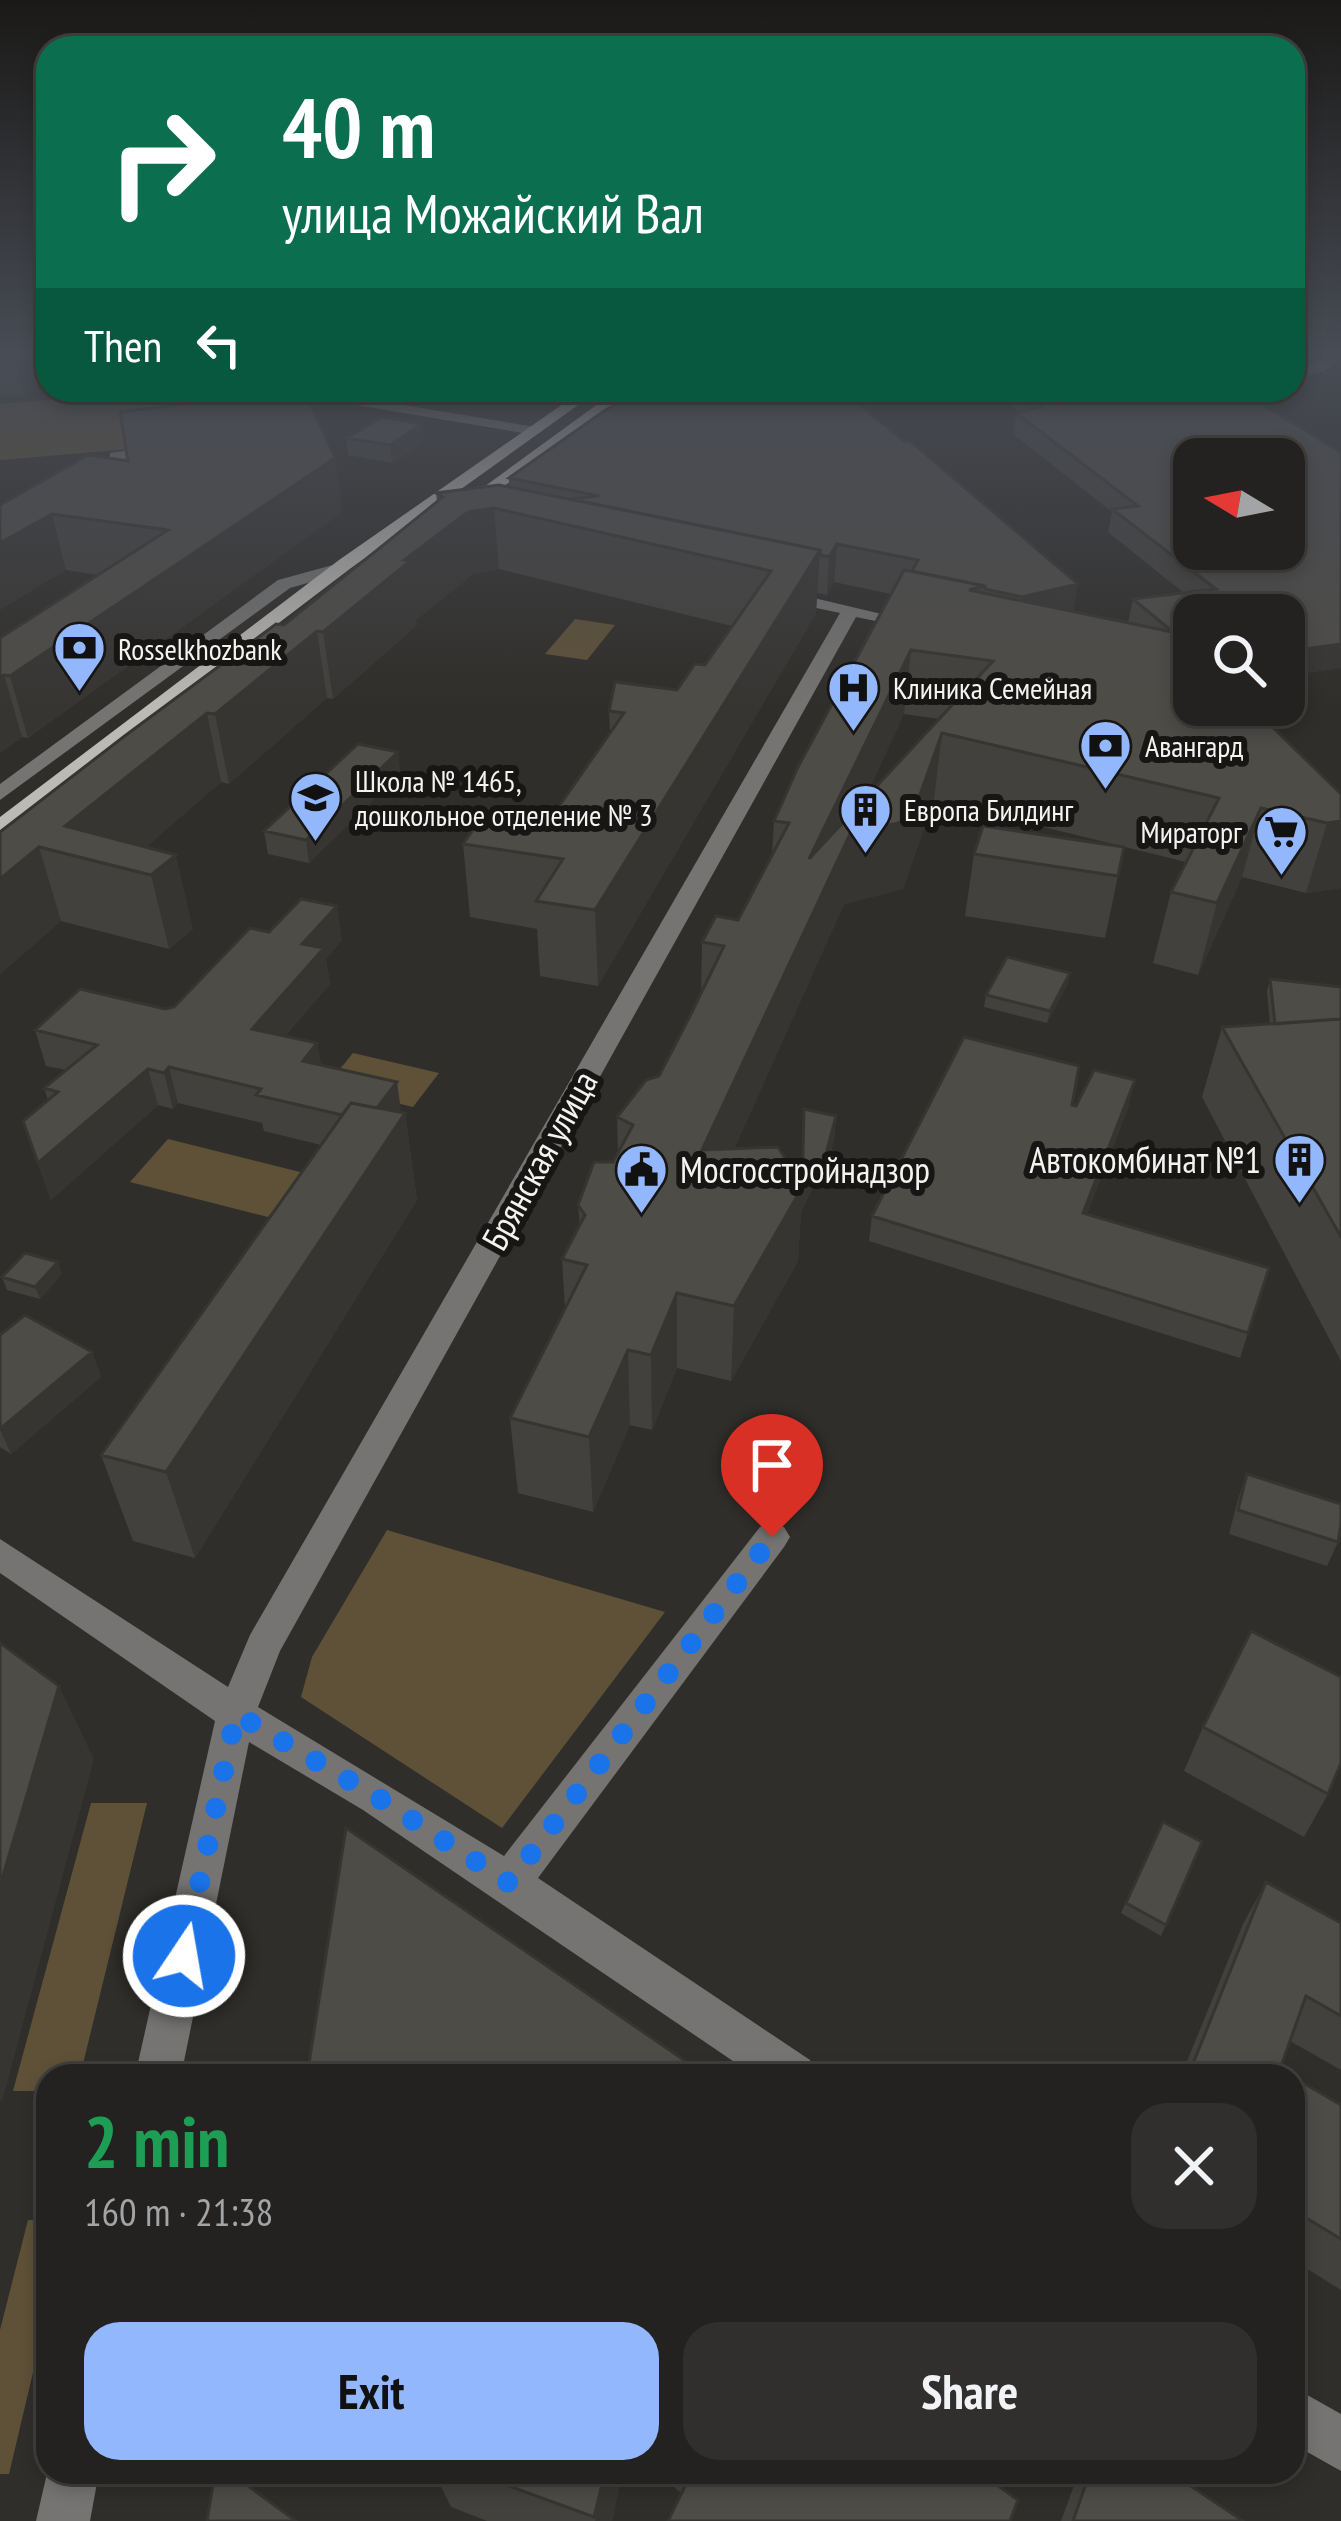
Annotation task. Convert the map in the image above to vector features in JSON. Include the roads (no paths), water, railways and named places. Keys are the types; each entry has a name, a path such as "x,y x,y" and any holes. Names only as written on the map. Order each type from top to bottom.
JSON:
{"main road":[{"path":"0,828 342,566 477,471"},
{"path":"442,523 519,471"}],"street":[{"path":"82,509 112,488 114,471"},
{"path":"410,516 442,523"},
{"path":"6,784 295,578 362,561 379,565"},
{"path":"753,589 934,628"},
{"name":"Брянская улица","path":"161,2064 236,1714 263,1646 851,610"},
{"path":"509,1883 772,1537"},
{"path":"0,1554 236,1714 377,1797 509,1883 776,2064"},
{"path":"1305,2421 1341,2445"},
{"path":"63,2521 71,2484"}],"place":[{"name":"Rosselkhozbank","path":"79,694"},
{"name":"Клиника Семейная","path":"854,733"},
{"name":"Авангард","path":"1106,791"},
{"name":"Школа № 1465, дошкольное отделение № 3","path":"316,843"},
{"name":"Европа Билдинг","path":"865,855"},
{"name":"Мираторг","path":"1281,877"},
{"name":"Автокомбинат №1","path":"1300,1205"},
{"name":"Мосгосстройнадзор","path":"641,1215"}]}
